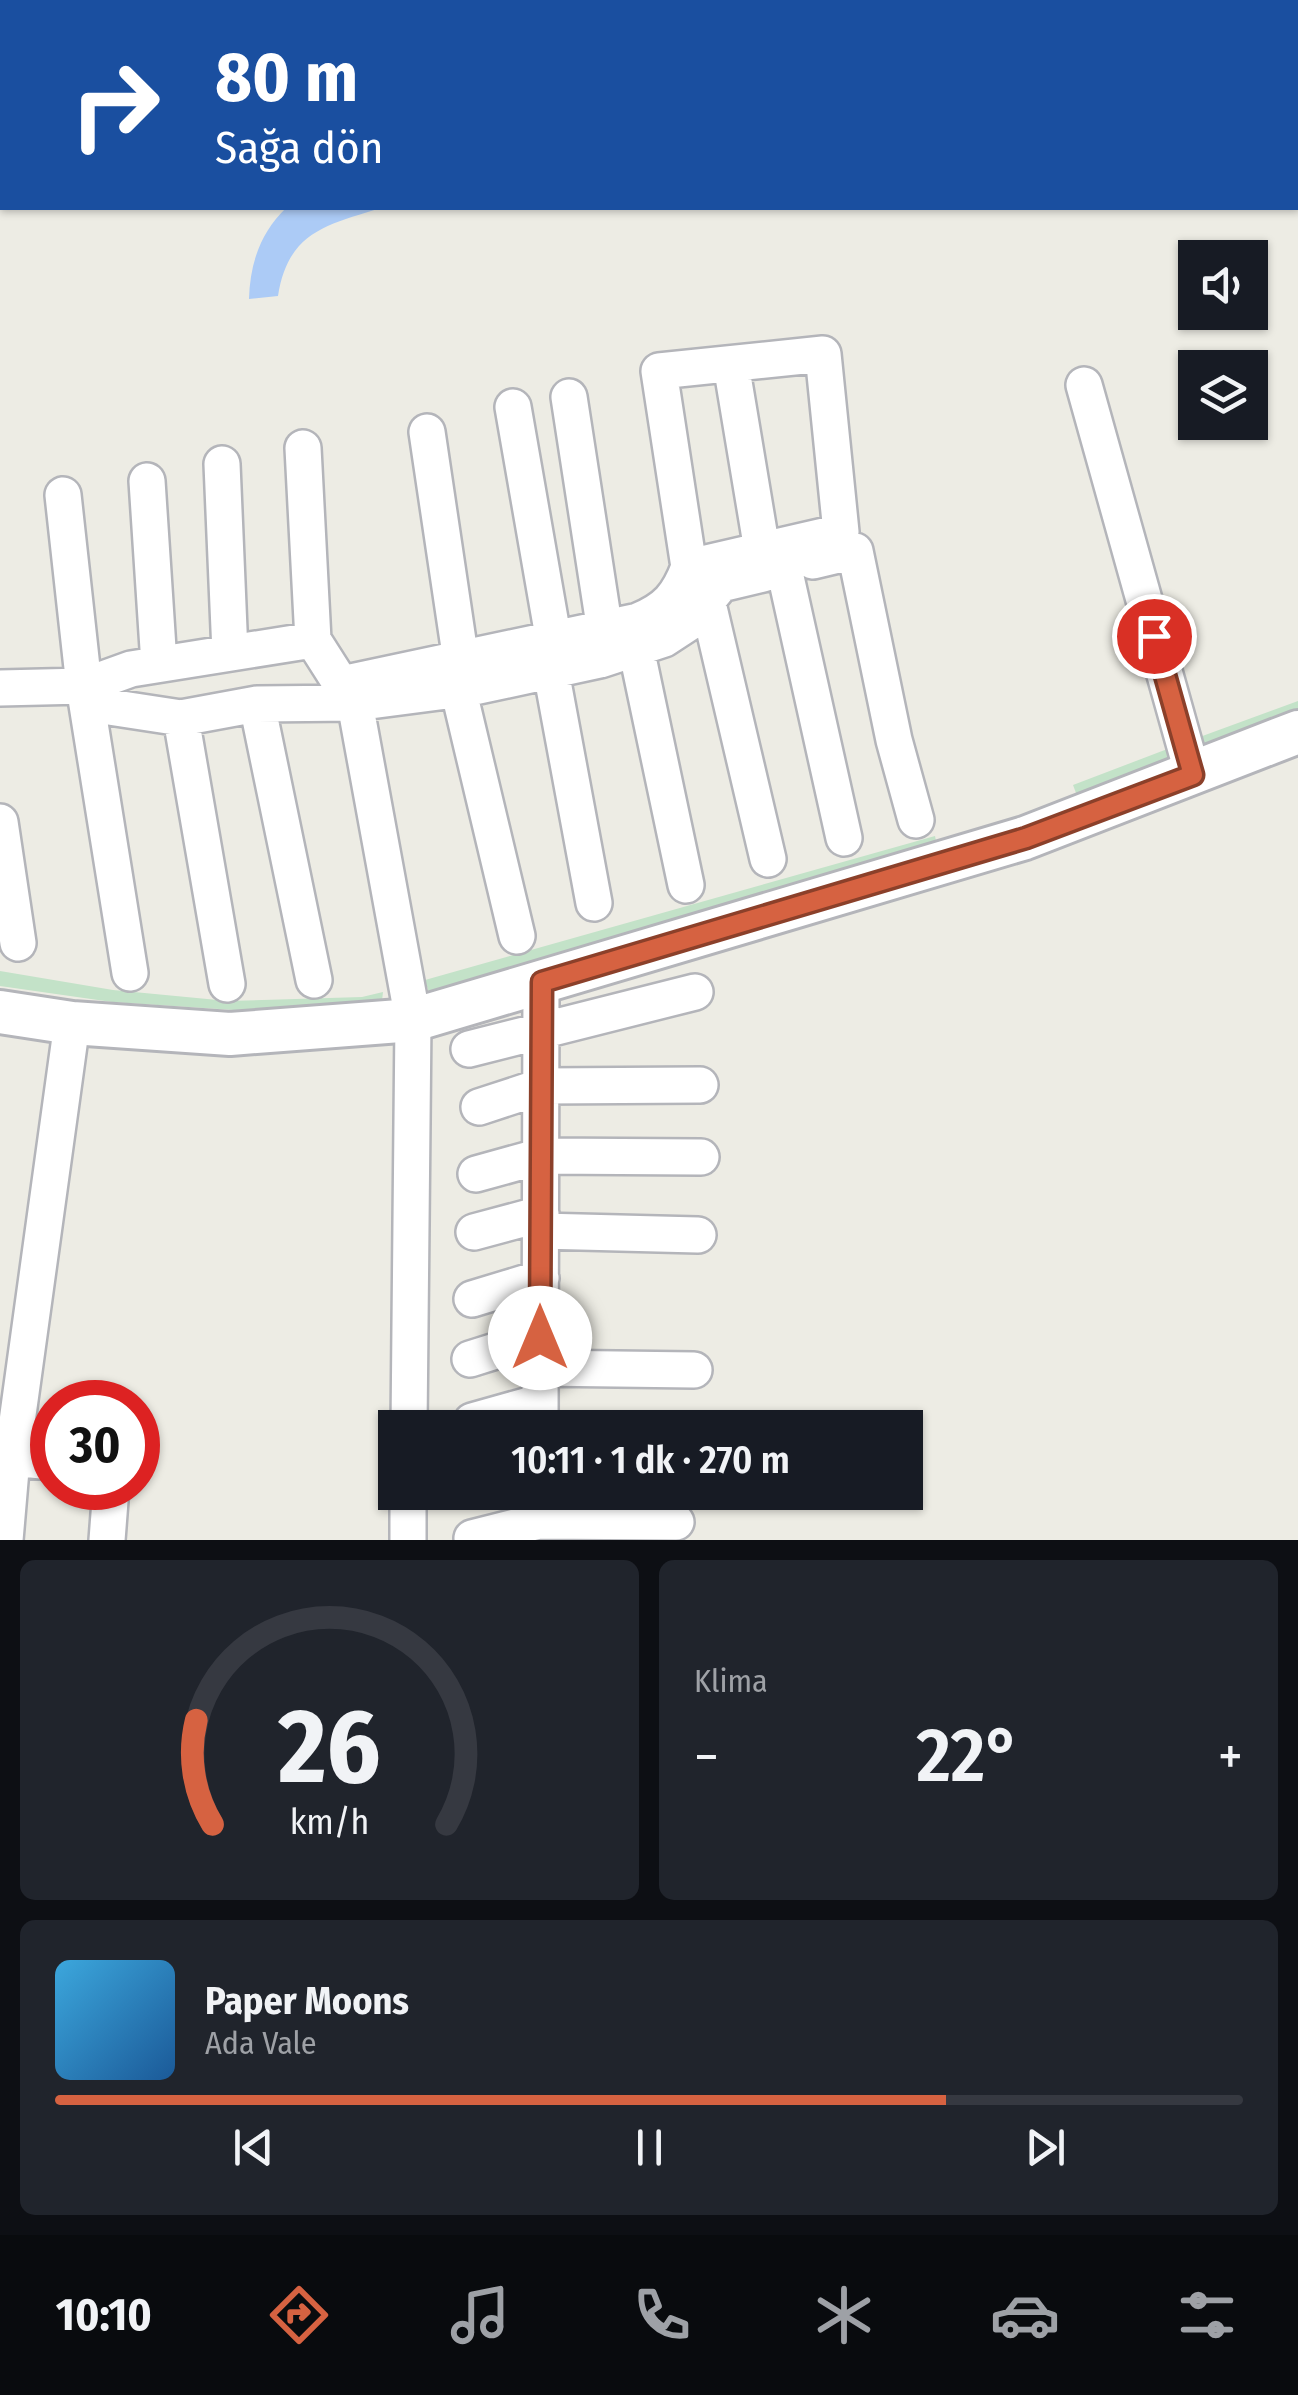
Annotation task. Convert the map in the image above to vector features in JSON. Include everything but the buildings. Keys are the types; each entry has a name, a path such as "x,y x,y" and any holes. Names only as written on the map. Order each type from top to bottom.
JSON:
{"street":[{"path":"84,686 109,707 180,718 257,704 356,703 459,675 552,656 636,648 664,639 690,622 721,584 841,532 823,354 659,371 688,567 680,592 661,611 552,656"},
{"path":"731,364 773,559 844,838"},
{"path":"1084,386 1193,775"},
{"path":"569,397 605,631"},
{"path":"513,407 594,903"},
{"path":"427,432 459,675 517,936"},
{"path":"303,448 313,640 342,684 459,675"},
{"path":"222,464 230,653"},
{"path":"147,481 159,664"},
{"path":"63,495 84,686 130,973"},
{"path":"688,567 855,551 894,740 916,820"},
{"path":"707,599 768,860"},
{"path":"0,688 84,686 132,669 313,640"},
{"path":"636,648 686,885"},
{"path":"356,703 413,1020 409,1410"},
{"path":"257,704 314,980"},
{"path":"180,718 227,984"},
{"path":"0,1012 72,1023 230,1034 413,1020 1026,838 1298,732"},
{"path":"0,822 18,943"},
{"path":"540,1384 542,982"},
{"path":"470,1049 694,992"},
{"path":"6,1540 12,1458 72,1023"},
{"path":"479,1107 543,1086 700,1085"},
{"path":"476,1174 541,1156 702,1157"},
{"path":"474,1232 541,1223 698,1235"},
{"path":"472,1298 541,1278"},
{"path":"470,1359 540,1384"},
{"path":"493,1410 540,1384 694,1370"},
{"path":"12,1458 30,1460"},
{"path":"107,1540 109,1510"},
{"path":"408,1510 408,1540"},
{"path":"472,1538 539,1518 676,1522"}],"green space":[{"path":"1298,701 1298,718 1202,755 1197,738"},
{"path":"1170,748 1176,766 1079,801 1073,785"},
{"path":"935,836 938,851 429,993 425,980"},
{"path":"0,971 113,990 228,1001 362,997 383,992 382,1001 364,1004 234,1010 112,1002 0,986"}],"water":[{"path":"284,210 375,210 313,234 291,258 278,296 249,299 258,250"}],"route":[{"path":"540,1338 542,982 1026,838 1193,775 1154,636"}]}
